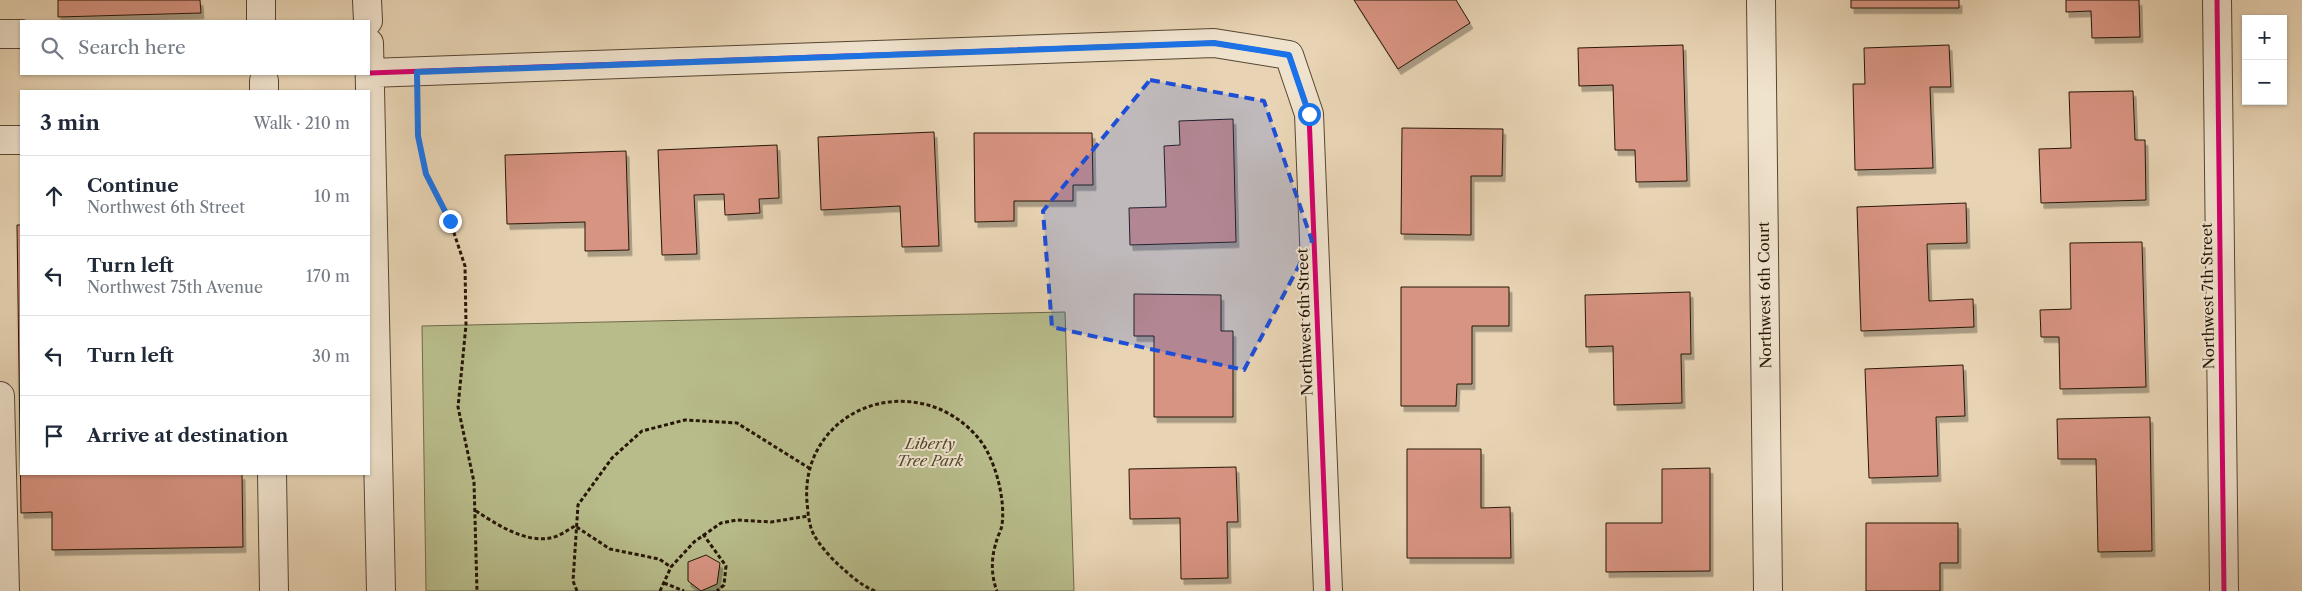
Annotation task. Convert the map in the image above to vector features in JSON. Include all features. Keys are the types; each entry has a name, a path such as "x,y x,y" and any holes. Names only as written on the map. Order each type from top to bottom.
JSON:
{"street":[{"path":"261,0 261,20"},
{"path":"368,0 368,20"},
{"name":"Northwest 6th Court","path":"1761,0 1768,591"},
{"name":"Northwest 7th Street","path":"2217,0 2224,591"},
{"path":"0,34 20,34"},
{"name":"Northwest 6th Street","path":"417,72 1214,43 1289,55 1309,114 1328,591"},
{"path":"381,591 370,73 417,72"},
{"path":"0,140 20,140"},
{"path":"0,396 5,591"},
{"path":"272,475 274,591"}],"path":[{"path":"417,72 418,136 426,174 450,221 465,266 466,325 458,407 474,482 477,591"},
{"path":"875,591 853,578 823,548 813,534 808,516 806,490 809,468 816,450 826,435 840,422 862,408 884,402 924,403 958,419 979,439 987,450 995,470 1002,508 1002,525 992,554 992,571 997,591"},
{"path":"577,591 573,582 575,526 578,505 612,458 642,431 685,420 737,423 809,468"},
{"path":"476,511 505,529 525,536 550,538 575,526"},
{"path":"660,591 671,567 703,534 721,523 737,520 771,522 808,516"},
{"path":"575,526 610,549 659,559 671,567"},
{"path":"703,534 726,566 724,584 717,591"},
{"path":"664,583 684,591"}],"highlighted area":[{"path":"1150,80 1264,101 1312,241 1244,370 1052,327 1043,211"}],"green space":[{"name":"Liberty Tree Park","path":"1065,312 1074,591 426,591 422,326"}],"building":[{"path":"58,0 200,0 201,13 58,17"},
{"path":"1354,0 1456,0 1470,23 1398,69"},
{"path":"1851,0 1959,0 1959,8 1851,8"},
{"path":"2066,0 2139,0 2140,37 2092,38 2091,11 2066,12"},
{"path":"1683,45 1687,181 1636,182 1635,150 1615,150 1613,85 1579,86 1578,48"},
{"path":"1949,45 1951,87 1930,87 1933,168 1855,170 1853,84 1865,84 1864,48"},
{"path":"2133,91 2135,140 2145,140 2146,200 2041,203 2039,149 2071,148 2069,92"},
{"path":"1233,119 1236,242 1130,245 1129,208 1166,207 1164,146 1180,145 1179,121"},
{"path":"1402,128 1503,129 1502,176 1471,176 1471,235 1401,234"},
{"path":"934,132 939,246 902,247 900,206 821,210 818,137"},
{"path":"974,133 1092,133 1093,185 1073,185 1073,201 1014,201 1014,221 975,222"},
{"path":"777,145 779,198 759,199 760,213 725,215 724,194 694,195 697,254 662,255 658,150"},
{"path":"626,151 629,250 585,251 585,222 507,224 505,155"},
{"path":"1966,203 1967,243 1927,244 1929,301 1973,299 1974,327 1861,331 1857,207"},
{"path":"17,225 20,225 20,441"},
{"path":"2142,242 2146,387 2060,389 2059,337 2041,337 2040,310 2071,309 2070,243"},
{"path":"1401,287 1509,287 1509,326 1472,326 1472,384 1457,384 1456,406 1401,406"},
{"path":"1690,292 1691,354 1681,354 1682,403 1614,405 1613,346 1586,347 1585,295"},
{"path":"1134,294 1221,295 1221,331 1233,331 1233,417 1154,417 1154,336 1134,336"},
{"path":"1963,365 1965,416 1936,417 1938,476 1869,478 1865,369"},
{"path":"2150,417 2152,551 2098,552 2096,459 2058,459 2057,419"},
{"path":"1407,449 1481,449 1481,508 1510,507 1511,558 1407,558"},
{"path":"1236,467 1238,522 1227,522 1228,578 1181,579 1180,518 1130,519 1129,469"},
{"path":"1710,468 1710,571 1606,572 1606,523 1662,523 1662,469"},
{"path":"20,475 242,475 243,547 52,550 52,512 21,513"},
{"path":"1866,523 1958,523 1958,563 1940,563 1940,591 1866,591"},
{"path":"706,555 720,563 717,584 701,591 688,581 688,562"}],"cycle path":[{"path":"2217,0 2224,591"},
{"path":"370,73 1214,43 1289,55 1309,114 1328,591"}],"route":[{"path":"450,221 426,174 418,136 417,72 1214,43 1289,55 1309,114"}]}
